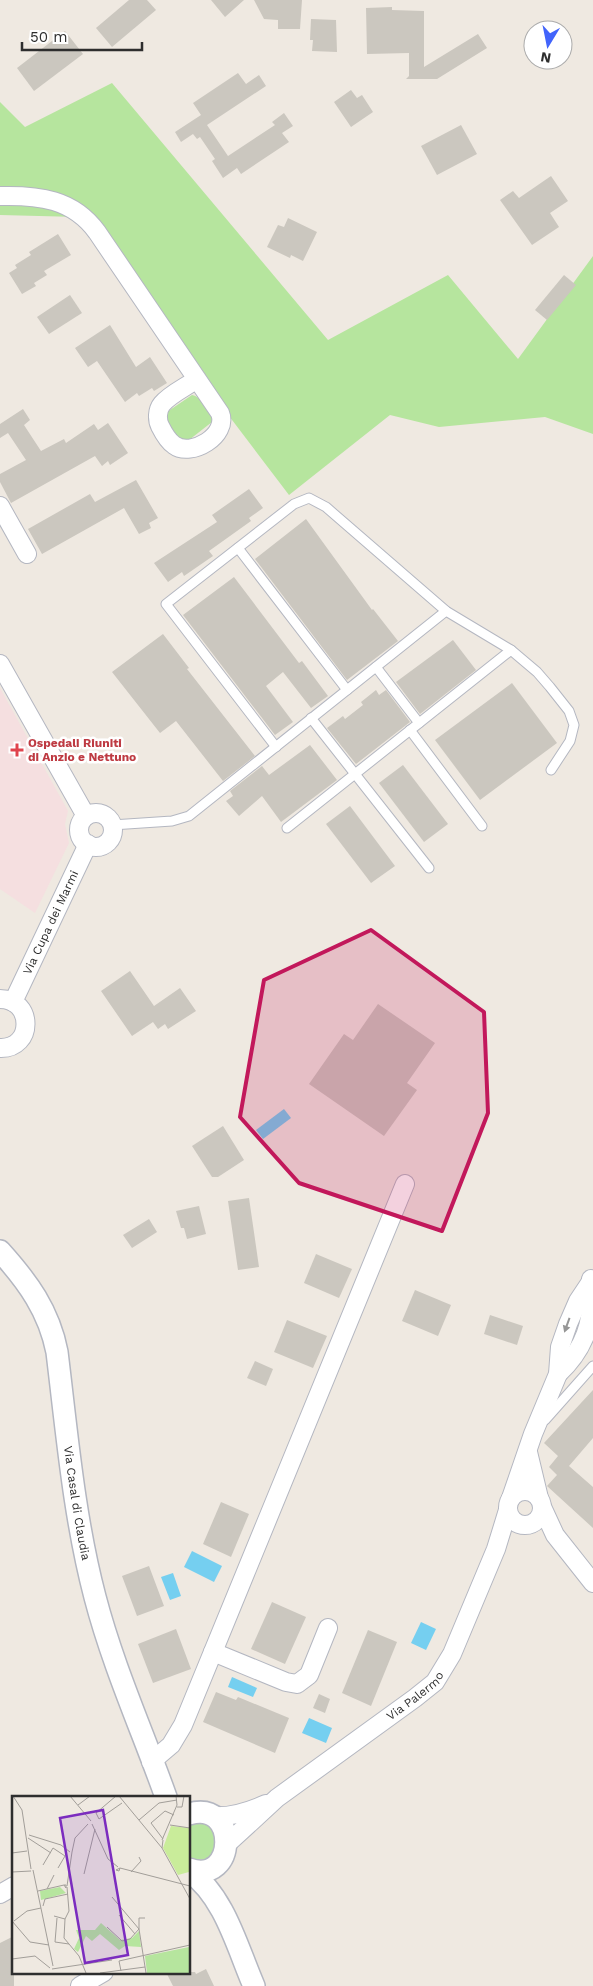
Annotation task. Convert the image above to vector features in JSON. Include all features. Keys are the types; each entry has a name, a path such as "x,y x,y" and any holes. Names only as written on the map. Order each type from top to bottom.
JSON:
{"street":[{"path":"0,196 38,197 56,200 80,214 97,232 197,380"},
{"path":"0,506 27,554"},
{"path":"0,664 86,816"},
{"path":"101,814 106,816 112,825 111,836 104,844 93,846 80,836 79,831 82,820 86,816 101,814"},
{"name":"Via Cupa dei Marmi","path":"7,1000 88,844"},
{"path":"0,1048 12,1046 19,1042 26,1028 24,1013 7,1000"},
{"path":"151,1762 171,1745 178,1735 404,1184"},
{"name":"Via Casal di Claudia","path":"0,1251 39,1301 52,1330 57,1352 77,1504 94,1595 129,1705 166,1796"},
{"name":"Via Palermo","path":"225,1850 278,1798 435,1682 452,1654 496,1549 533,1434 558,1374 560,1347 568,1324 578,1300 592,1275"},
{"path":"528,1452 541,1504 555,1535 593,1583"},
{"path":"541,1504 530,1492 525,1491 520,1492 509,1504 516,1523 529,1525 555,1535"},
{"path":"529,1525 539,1519 541,1504"},
{"name":"Via Palermo","path":"496,1549 529,1525"},
{"path":"213,1652 286,1682 297,1684 309,1675 328,1628"},
{"name":"Via Casal di Claudia","path":"151,1762 180,1796"},
{"name":"Via Palermo","path":"192,1810 220,1817 243,1813 278,1798"},
{"name":"Via Casal di Claudia","path":"192,1810 223,1827 225,1850"},
{"path":"190,1870 202,1871 210,1868 225,1850"},
{"path":"220,1906 225,1850"},
{"path":"190,1871 203,1883 220,1906 254,1986"},
{"path":"0,1894 12,1887"},
{"path":"80,1986 101,1974"}],"lane":[{"path":"276,747 166,604 298,501 310,498 316,500 446,611 511,650 543,679 574,720 572,737 550,770"},
{"path":"238,548 347,690"},
{"path":"112,825 172,821 189,816 446,611"},
{"path":"286,828 511,650"},
{"path":"376,667 419,723"},
{"path":"311,718 429,868"},
{"path":"410,730 482,826"},
{"path":"533,1434 593,1366"}],"highlighted area":[{"path":"371,930 484,1012 488,1113 442,1231 299,1183 240,1117 264,980"}],"shaded area":[{"name":"Ospedali Riuniti di Anzio e Nettuno","path":"0,688 68,811 65,824 69,843 35,913 0,889"}],"green space":[{"path":"112,83 328,340 448,275 518,359 593,256 593,434 545,417 439,427 390,415 289,495 78,217 0,215 0,102 25,127"},
{"path":"192,395 196,396 206,406 211,414 212,422 189,440 179,440 165,420 167,412"},
{"path":"200,1822 212,1828 217,1844 213,1853 207,1858 190,1859 190,1825"}],"water":[{"path":"284,1109 291,1118 263,1139 256,1130"},
{"path":"192,1551 222,1566 214,1582 184,1567"},
{"path":"173,1573 181,1596 170,1600 161,1577"},
{"path":"421,1622 436,1629 426,1650 411,1643"},
{"path":"232,1677 257,1688 253,1697 228,1687"},
{"path":"309,1718 332,1728 326,1743 302,1733"}],"building":[{"path":"129,0 147,0 156,10 112,47 96,28"},
{"path":"211,0 244,0 225,17"},
{"path":"254,0 302,0 300,29 278,29 278,20 264,19"},
{"path":"392,7 392,10 424,11 424,67 478,34 487,48 437,79 406,79 409,76 409,53 367,54 366,8"},
{"path":"311,19 336,20 337,52 312,51 313,40 310,40"},
{"path":"65,31 83,54 34,91 17,68"},
{"path":"238,73 246,84 259,75 266,86 207,125 228,156 275,125 272,122 284,113 293,126 282,133 289,142 241,174 237,168 223,178 212,161 215,159 200,137 197,139 193,134 181,142 175,132 201,115 193,103"},
{"path":"351,90 357,98 362,95 373,112 351,127 334,102"},
{"path":"461,125 477,154 437,175 421,146"},
{"path":"551,176 568,201 550,213 559,227 532,245 500,200 513,191 519,198"},
{"path":"288,218 317,232 303,261 291,255 290,258 267,247 278,225 284,227"},
{"path":"58,234 71,255 44,271 47,275 34,283 36,286 22,294 9,273 17,268 15,265 31,255 29,252"},
{"path":"564,275 576,285 547,320 535,310"},
{"path":"70,295 82,313 49,334 37,317"},
{"path":"110,325 136,367 150,357 167,383 154,391 152,388 139,396 137,393 125,402 97,361 88,367 75,348"},
{"path":"23,409 30,420 24,425 41,451 64,439 66,443 94,424 98,430 108,423 128,453 110,465 108,461 102,466 95,456 11,503 0,482 0,474 26,460 8,433 0,438 0,424"},
{"path":"136,480 158,518 149,523 151,528 139,534 124,508 42,554 28,529 90,494 95,502"},
{"path":"249,489 263,508 249,518 251,521 209,551 213,556 184,576 182,572 168,582 154,563 217,522 212,515"},
{"path":"306,519 372,610 398,641 347,680 255,559"},
{"path":"234,577 299,663 302,661 328,696 311,708 283,672 266,686 293,722 275,735 183,615"},
{"path":"163,634 189,668 187,669 255,756 223,781 176,721 160,733 112,672"},
{"path":"453,640 476,670 420,714 396,682"},
{"path":"512,683 557,743 480,800 435,740"},
{"path":"376,690 379,695 386,690 410,722 356,764 327,728 343,716 345,719 363,705 361,702"},
{"path":"310,745 337,780 281,822 262,796 239,816 226,801 233,796 230,791 262,766 269,775"},
{"path":"403,765 448,824 424,842 379,783"},
{"path":"350,806 395,866 371,883 326,824"},
{"path":"130,971 154,1006 180,988 196,1011 168,1029 165,1024 158,1029 153,1022 132,1036 101,991"},
{"path":"378,1004 435,1043 407,1083 417,1090 384,1136 309,1084 344,1034 353,1040"},
{"path":"223,1126 244,1160 218,1177 212,1177 192,1146"},
{"path":"249,1198 259,1267 238,1270 228,1201"},
{"path":"199,1206 206,1234 187,1239 184,1228 181,1228 176,1211"},
{"path":"149,1219 157,1232 132,1248 123,1235"},
{"path":"316,1254 352,1269 339,1298 304,1283"},
{"path":"415,1290 451,1305 438,1336 402,1321"},
{"path":"490,1315 523,1326 517,1345 484,1334"},
{"path":"287,1320 327,1336 313,1368 274,1352"},
{"path":"255,1361 273,1369 266,1386 247,1378"},
{"path":"593,1390 593,1438 569,1466 593,1487 593,1528 547,1486 557,1475 549,1467 558,1456 544,1443"},
{"path":"221,1502 249,1514 231,1557 203,1544"},
{"path":"149,1566 164,1606 137,1616 122,1576"},
{"path":"272,1602 306,1617 285,1664 251,1649"},
{"path":"176,1629 191,1669 153,1683 138,1644"},
{"path":"368,1630 397,1642 371,1706 342,1693"},
{"path":"216,1692 236,1700 238,1697 289,1718 275,1753 203,1722"},
{"path":"319,1694 330,1699 325,1713 313,1708"},
{"path":"12,1937 12,1974 14,1974 14,1986 0,1986 0,1943"},
{"path":"206,1969 214,1986 173,1986 167,1974 190,1974 190,1972 195,1972 196,1974"}],"place":[{"name":"Ospedali Riuniti di Anzio e Nettuno","path":"17,750"}]}
